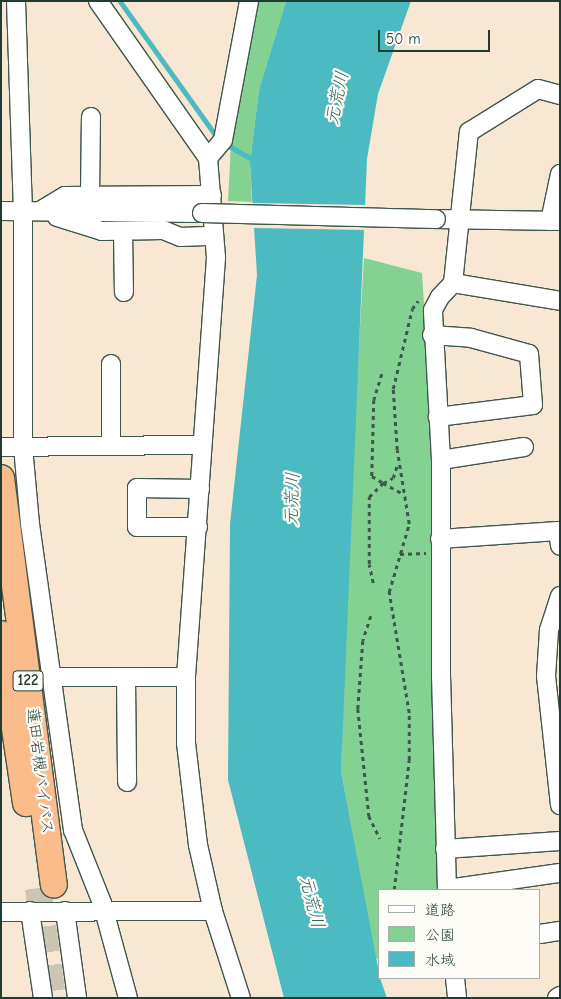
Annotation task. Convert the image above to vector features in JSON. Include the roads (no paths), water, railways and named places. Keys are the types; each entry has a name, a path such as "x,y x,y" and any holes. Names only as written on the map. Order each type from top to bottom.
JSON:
{"highway":[{"name":"蓮田岩槻バイパス","path":"1,478 41,895"},
{"name":"蓮田岩槻バイパス","path":"1,634 41,895"}],"street":[{"path":"16,1 32,211 23,447 51,677 73,830 104,912 128,998"},
{"path":"98,1 208,158 216,258 186,677 186,743 198,845 214,911 241,998"},
{"path":"208,158 223,140 248,1"},
{"path":"447,889 440,546 441,460 432,336 433,310 440,297 453,283 469,132 538,89 560,94"},
{"path":"90,196 91,118"},
{"path":"1,211 555,221 560,174"},
{"path":"32,211 65,196 212,195"},
{"path":"32,211 102,231 163,230 180,237 213,236"},
{"path":"123,231 124,292"},
{"path":"453,283 560,301"},
{"path":"432,336 471,338 528,354 533,405 438,417"},
{"path":"111,364 111,446"},
{"path":"1,447 202,445"},
{"path":"441,460 524,447"},
{"path":"198,527 138,526 137,488 200,489"},
{"path":"440,546 558,531 560,546"},
{"path":"560,596 548,630 546,676 560,805"},
{"path":"51,677 186,677"},
{"path":"126,678 127,782"},
{"path":"445,849 560,840"},
{"path":"454,889 560,873"},
{"path":"41,895 65,911 214,911"},
{"path":"1,912 41,895"},
{"path":"41,895 43,998"},
{"path":"65,911 77,998"},
{"path":"541,934 560,931"},
{"path":"455,979 457,998"}],"water":[{"name":"元荒川","path":"286,1 411,1 378,94 367,159 341,771 378,967 378,979 380,979 387,998 284,998 228,780 230,524 257,275 250,163 259,90"}],"waterway":[{"path":"120,1 219,140"},
{"path":"226,144 254,160"}],"tunnel":[{"path":"38,888 53,998"}]}
